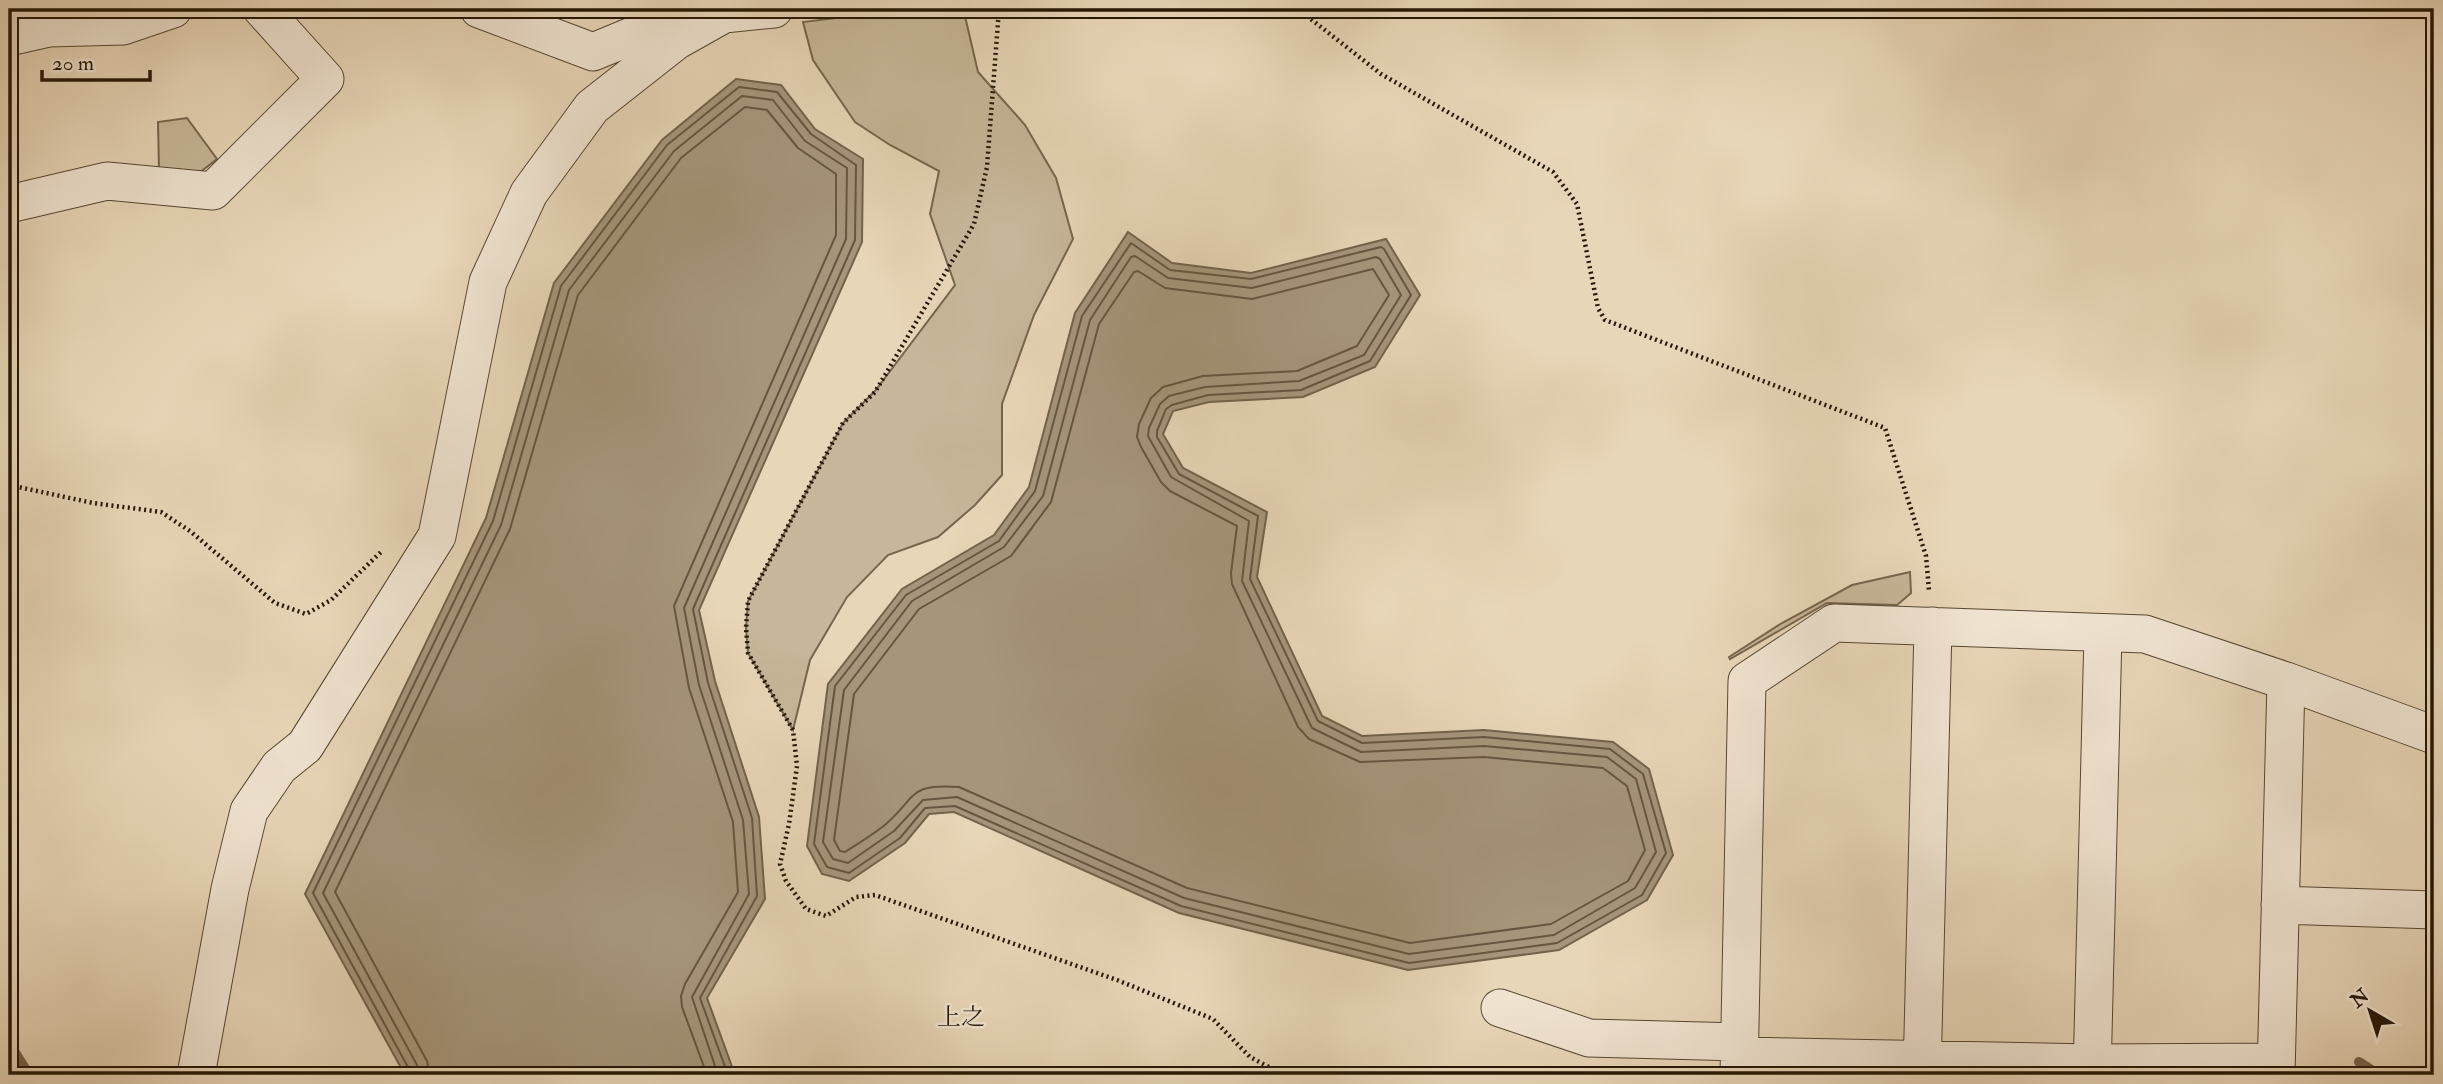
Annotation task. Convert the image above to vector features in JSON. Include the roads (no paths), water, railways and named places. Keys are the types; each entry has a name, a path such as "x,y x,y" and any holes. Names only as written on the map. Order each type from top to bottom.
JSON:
{"street":[{"path":"9,37 49,28 123,26 173,9"},
{"path":"9,204 107,181 213,191 325,79 262,9"},
{"path":"479,9 593,52 668,20 684,9"},
{"path":"196,1075 230,890 249,811 279,767 305,746 437,536 488,282 529,193 592,107 676,41 721,12 774,9"},
{"path":"1739,1058 1747,681 1834,623 2145,634 2286,681 2434,735"},
{"path":"1923,1068 1933,626"},
{"path":"2092,1069 2103,633"},
{"path":"1500,1008 1589,1038 1739,1058 1923,1068 2276,1069 2286,681"},
{"path":"2280,905 2434,911"}],"water":[{"path":"736,79 781,85 815,129 863,159 862,242 699,610 715,681 759,817 765,899 707,998 735,1075 405,1075 305,894 486,518 554,283 662,140"},
{"path":"1128,232 1172,263 1251,273 1386,239 1420,295 1375,367 1303,397 1209,402 1173,411 1163,434 1183,468 1267,512 1257,577 1322,716 1362,736 1484,730 1613,742 1649,769 1673,855 1647,900 1559,950 1408,970 1179,913 954,812 929,814 905,843 849,881 822,874 807,846 828,684 902,589 994,535 1029,487 1075,313"}],"waterway":[{"path":"9,1043 29,1075"},
{"path":"2359,1062 2379,1075"}],"district":[{"name":"上之","path":"961,1017"}]}
